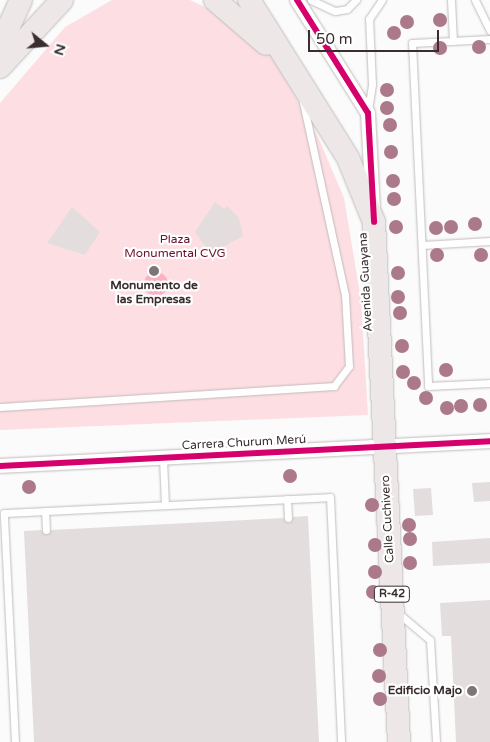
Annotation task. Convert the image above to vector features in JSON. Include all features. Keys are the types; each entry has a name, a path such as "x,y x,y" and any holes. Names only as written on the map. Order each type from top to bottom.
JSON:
{"main road":[{"path":"0,46 21,0"},
{"path":"0,67 62,0"},
{"path":"215,0 262,39 298,80"},
{"name":"Avenida Guayana","path":"249,0 348,158 374,222 385,447"},
{"name":"Calle Cuchivero","path":"385,447 399,742"}],"street":[{"path":"297,0 368,113 374,222"},
{"name":"Carrera Churum Merú","path":"0,466 490,441"}],"lane":[{"path":"311,0 336,11 347,9 356,0"},
{"path":"368,113 372,84 369,19 382,0"},
{"path":"451,0 453,41"},
{"path":"475,0 490,31"},
{"path":"490,39 412,43 428,386 490,383"},
{"path":"0,406 322,389 342,378 350,351 344,295 298,80"},
{"path":"422,245 490,241"},
{"path":"163,458 165,505"},
{"path":"14,742 4,513 330,497 341,742"},
{"path":"287,499 288,518"},
{"path":"45,511 46,530"},
{"path":"393,608 430,640 436,742"}],"green space":[{"name":"Plaza Monumental CVG","path":"112,0 190,0 205,7 252,38 271,56 319,139 344,198 361,300 368,415 0,430 0,103 65,27"}],"shaded area":[{"path":"156,272 165,275 168,284 165,293 156,296 147,293 144,284 147,275"}],"building":[{"path":"215,202 224,209 227,206 239,218 243,236 211,254 195,232"},
{"path":"72,207 100,232 85,255 47,243"},
{"path":"490,482 490,501 474,502 472,483"},
{"path":"431,488 433,515 415,516 413,489"},
{"path":"308,516 319,742 34,742 24,531 41,530 46,535 51,530 283,518 289,523 293,517"},
{"path":"490,538 490,563 433,566 432,542"},
{"path":"490,600 490,742 456,742 451,636 442,636 440,603"}],"cycle path":[{"path":"297,0 368,113 374,222"},
{"path":"0,466 490,441"}],"place":[{"name":"Monumento de las Empresas","path":"154,271"},
{"name":"Edificio Majo","path":"472,691"}]}
